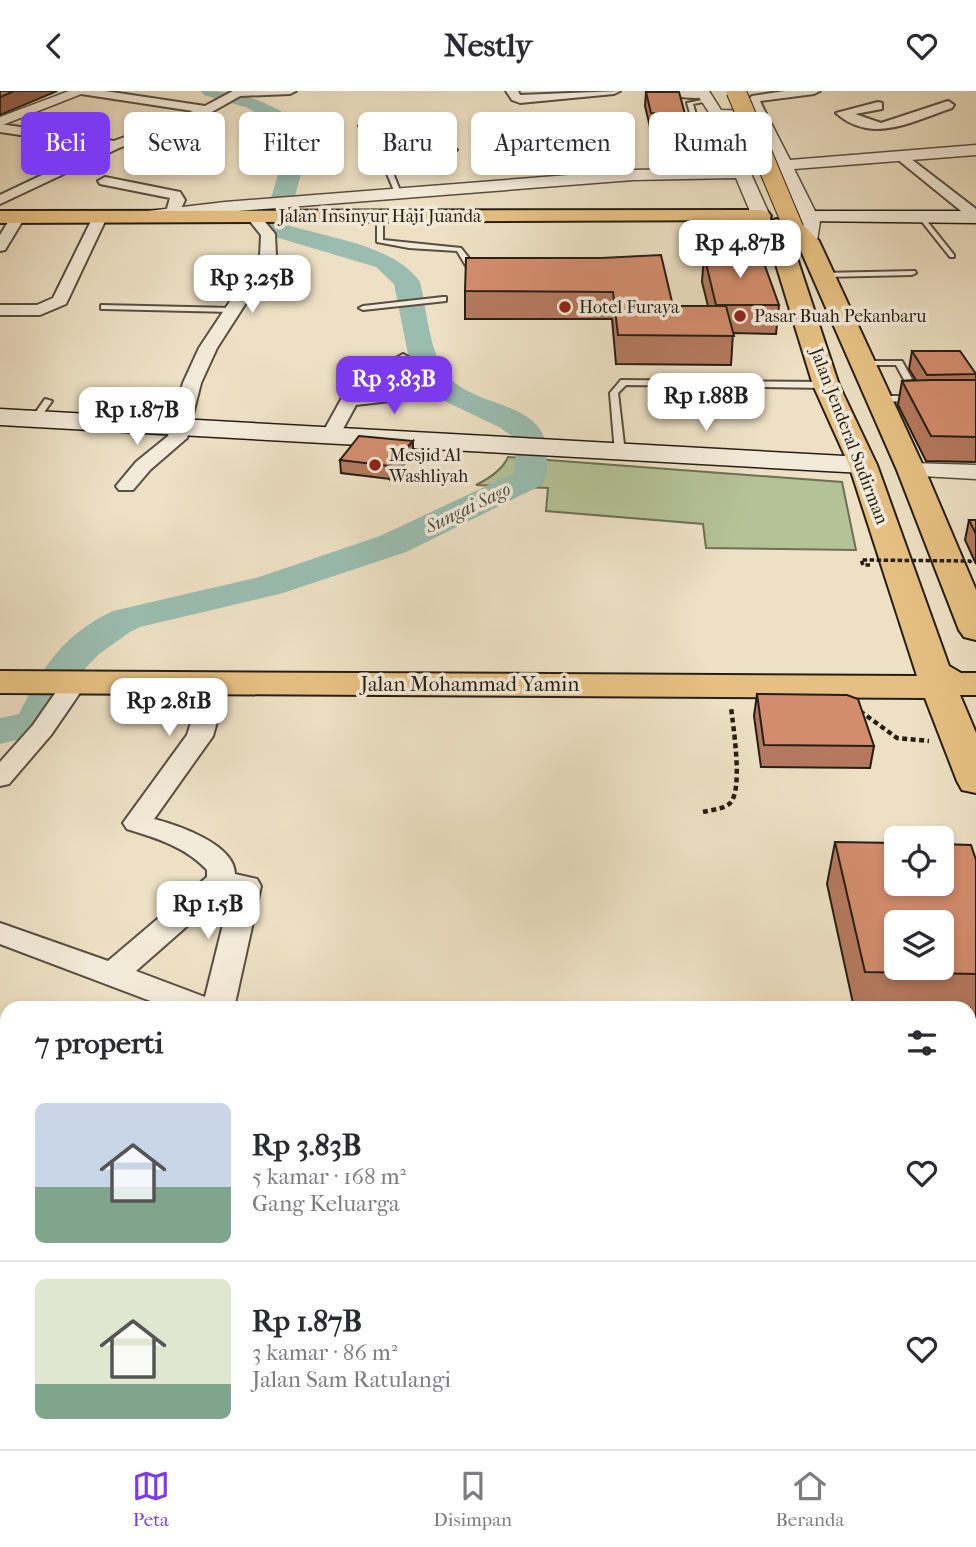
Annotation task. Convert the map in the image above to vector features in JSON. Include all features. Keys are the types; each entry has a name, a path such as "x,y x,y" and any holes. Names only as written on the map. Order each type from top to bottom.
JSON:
{"main road":[{"name":"Jalan Jenderal Sudirman","path":"736,91 788,229 826,385 863,465 936,678 964,729 976,781"},
{"name":"Jalan Jenderal Sudirman","path":"709,94 788,229 822,275 911,470 976,630"},
{"name":"Jalan Insinyur Haji Juanda","path":"9,217 148,216 274,210 788,229"},
{"path":"788,229 921,217 976,217"},
{"path":"0,417 41,410 181,427 863,465"},
{"path":"936,678 954,683 976,684"},
{"name":"Jalan Mohammad Yamin","path":"0,682 216,682 734,699 936,678"}],"street":[{"path":"0,122 81,91 206,110"},
{"path":"0,200 115,145 206,110 237,94 290,91"},
{"path":"512,91 516,98 520,99 614,91"},
{"path":"668,91 709,94 716,112"},
{"path":"759,112 754,100 822,91"},
{"path":"858,96 912,119"},
{"path":"878,106 842,113 875,127 912,119 948,105"},
{"path":"0,128 115,145"},
{"path":"772,141 783,165 788,229"},
{"path":"783,165 976,151"},
{"path":"902,156 976,217"},
{"path":"148,216 173,212 274,210 398,194 633,175"},
{"path":"742,175 788,229"},
{"path":"105,181 175,195 178,200 173,212"},
{"path":"126,487 143,466 167,449 177,437 193,380 208,348 268,256 268,234 274,210"},
{"path":"0,247 9,217"},
{"path":"0,310 40,310 60,301 100,217"},
{"path":"331,434 349,400 392,396 403,359"},
{"path":"911,470 976,472"},
{"path":"0,778 42,730 59,681"},
{"path":"111,976 221,880 221,868 213,858 178,834 137,823 200,736 216,682"},
{"path":"220,1001 247,886 221,880"},
{"path":"0,933 182,1001"}],"lane":[{"path":"693,112 690,103 709,94"},
{"path":"390,175 398,194"},
{"path":"572,175 578,180"},
{"path":"380,216 379,241 420,244 429,249 459,249 469,264 486,267"},
{"path":"921,217 952,256"},
{"path":"822,275 912,273"},
{"path":"363,308 443,299"},
{"path":"104,307 232,310"},
{"path":"861,363 913,363"},
{"path":"899,363 919,398"},
{"path":"620,453 614,393 624,382 826,385"},
{"path":"878,399 932,398"}],"path":[{"path":"870,565 863,565 861,560 970,561 972,565"},
{"path":"703,812 728,806 735,799 737,776 734,699"},
{"path":"851,709 863,712 882,732 907,740 964,729"}],"green space":[{"path":"508,457 842,482 856,550 706,548 703,524 546,511 548,488 476,485 503,466"}],"building":[{"path":"0,91 14,91 0,97"},
{"path":"646,92 679,92 684,112 651,112"},
{"path":"661,255 673,306 726,306 734,336 618,335 613,292 465,291 466,258"},
{"path":"704,255 761,255 779,305 716,305"},
{"path":"912,351 960,351 976,374 927,375"},
{"path":"976,380 976,437 931,436 902,381"},
{"path":"359,436 413,441 389,466 340,460"},
{"path":"969,520 976,520 976,534"},
{"path":"757,694 847,695 858,699 874,746 764,745"},
{"path":"835,842 884,843 884,896 954,896 954,844 971,845 976,860 976,974 954,974 954,910 884,910 884,972 865,972"}],"waterway":[{"name":"Sungai Sago","path":"0,731 33,724 66,664 96,638 127,619 270,585 393,544 530,478 532,444 526,431 510,420 449,392 437,382 423,359 407,282 385,262 281,231 276,222 298,144 297,128 255,104 211,91"}],"place":[{"name":"Hotel Furaya","path":"565,307"},
{"name":"Pasar Buah Pekanbaru","path":"740,316"},
{"name":"Mesjid Al Washliyah","path":"375,465"}]}
